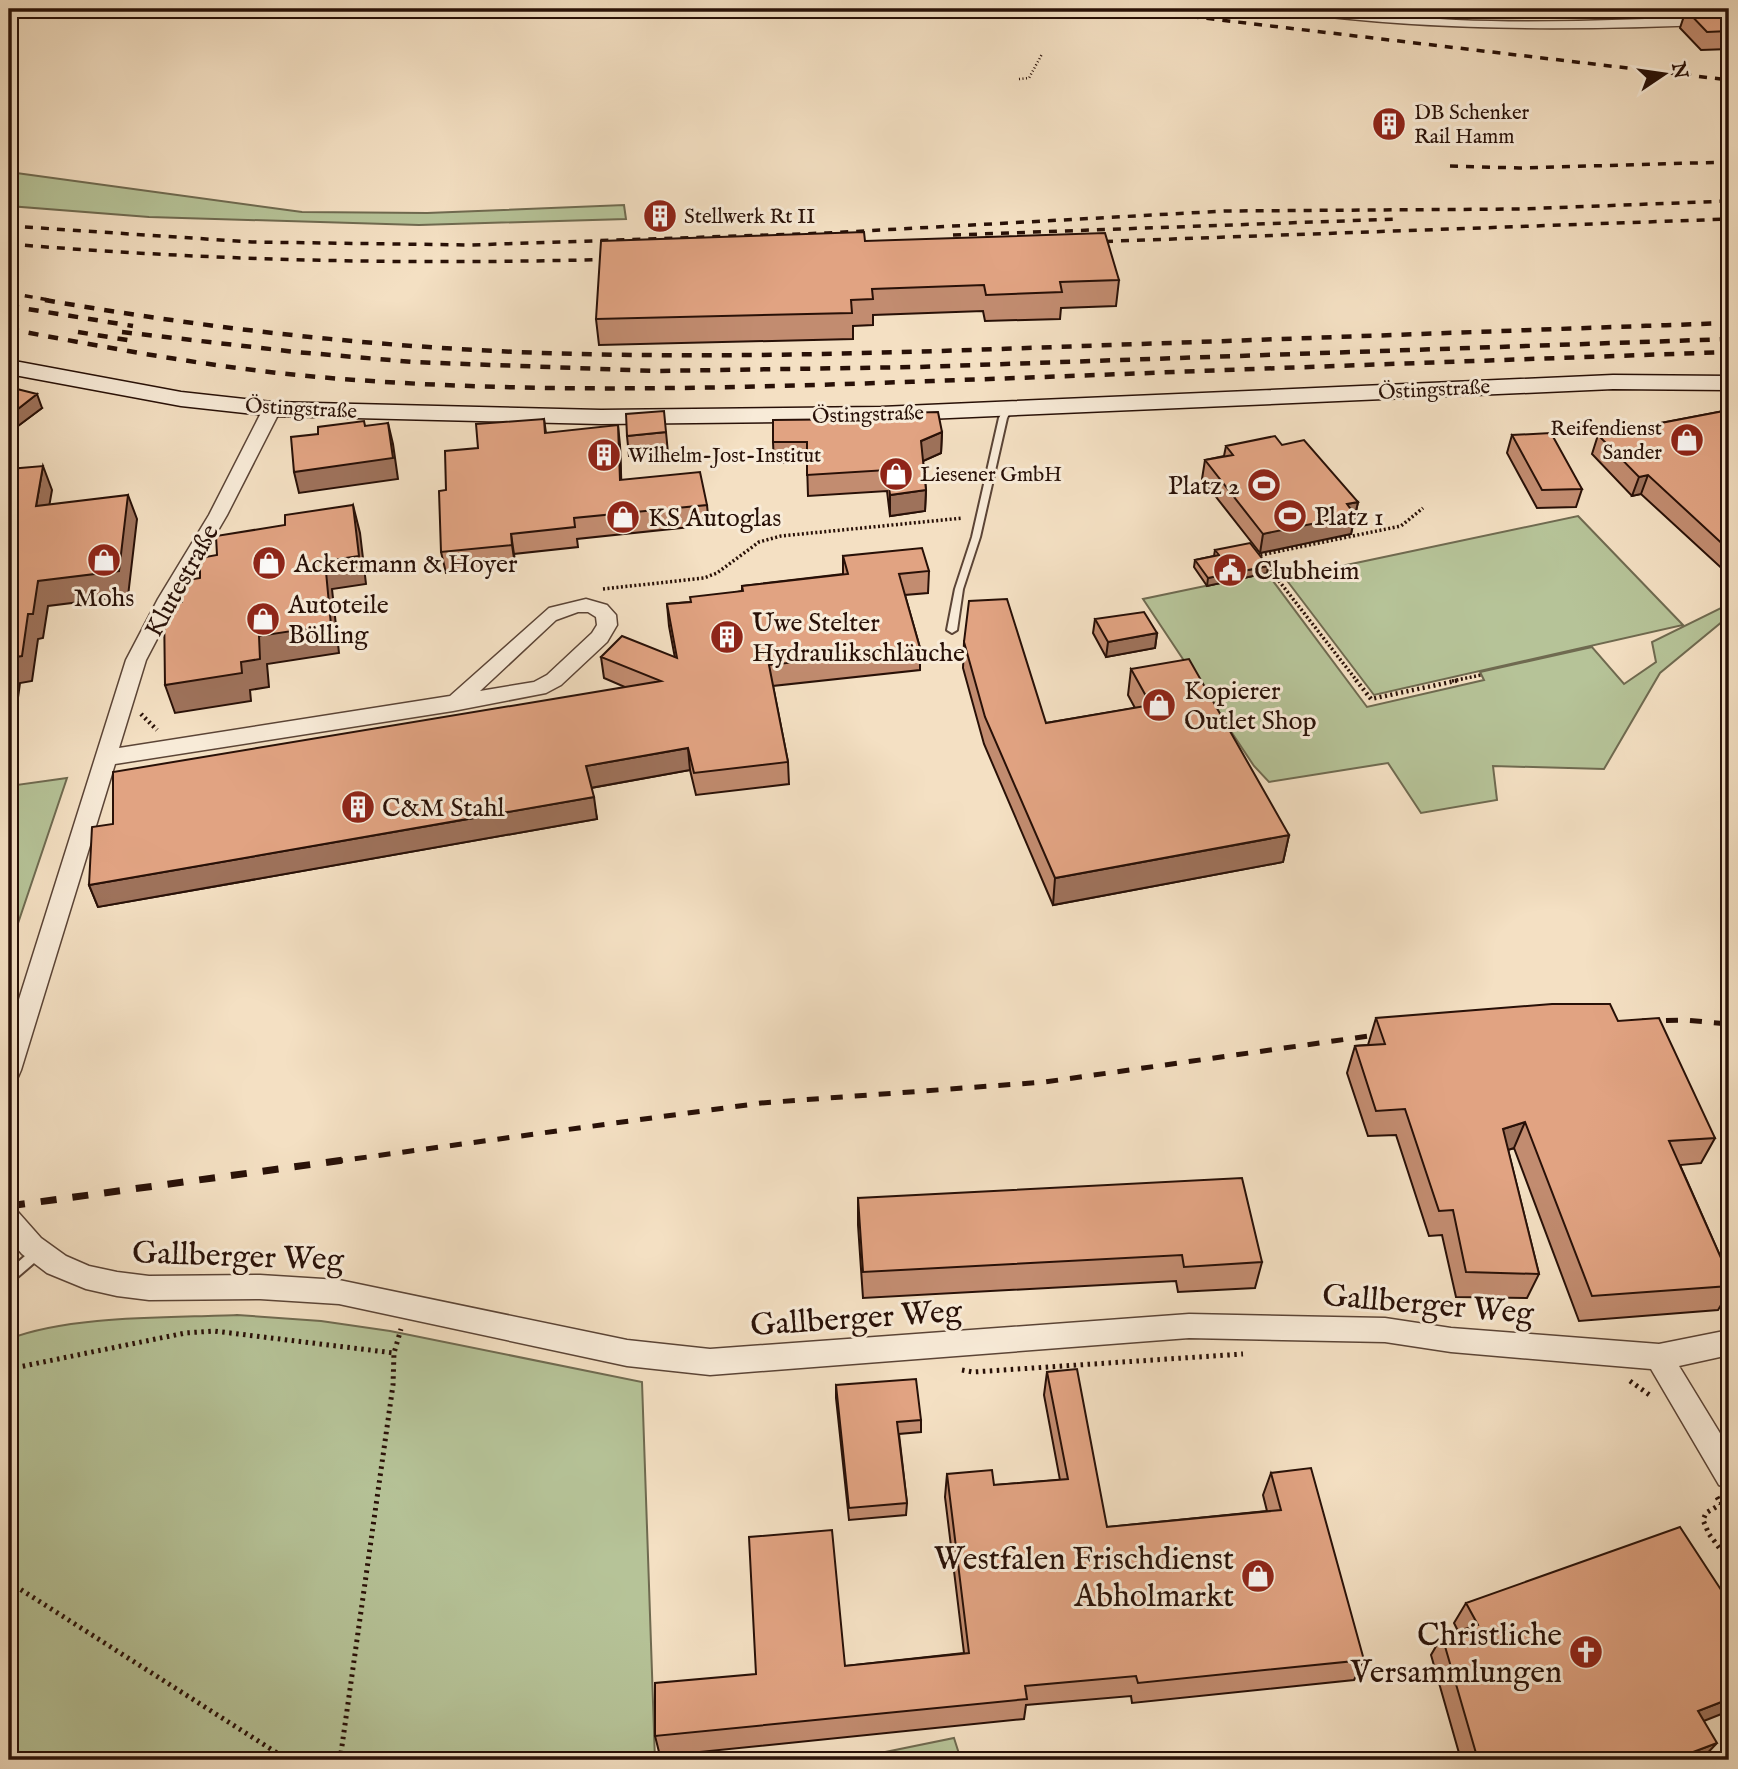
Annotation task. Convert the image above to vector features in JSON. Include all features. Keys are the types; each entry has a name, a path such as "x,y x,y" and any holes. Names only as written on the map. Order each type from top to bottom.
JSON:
{"street":[{"path":"1297,9 1374,19 1461,25 1558,26 1729,20"},
{"name":"Östingstraße","path":"9,367 181,399 272,409 643,417 797,416 1008,409 1586,382 1729,383"},
{"name":"Klutestraße","path":"9,1070 136,660 218,515 272,409"},
{"path":"105,758 453,704 529,691 547,685 600,637 607,625 606,615 602,610 584,605 566,608 549,616 453,704"},
{"path":"9,1220 37,1253"},
{"name":"Gallberger Weg","path":"37,1253 74,1272 127,1288 293,1288 339,1292 627,1353 710,1362 1215,1326 1372,1329 1451,1340 1660,1357 1729,1343"},
{"path":"1660,1357 1729,1475"}],"lane":[{"path":"952,630 959,589 976,537 1003,418 1008,409"},
{"path":"9,1277 37,1253"}],"path":[{"path":"1019,79 1029,78 1042,54"},
{"path":"1247,554 1260,557 1401,526 1423,508"},
{"path":"1260,557 1371,699 1481,675"},
{"path":"340,1760 393,1385 394,1353 399,1332 414,1306"},
{"path":"9,1369 185,1333 214,1331 394,1353"},
{"path":"9,1582 288,1760"}],"green space":[{"path":"9,172 302,212 427,213 624,205 626,219 419,225 149,217 9,206"},
{"path":"1578,516 1683,625 1374,695 1285,578"},
{"path":"1267,573 1367,707 1484,680 1480,672 1592,647 1624,684 1656,662 1652,642 1729,604 1729,616 1660,673 1604,769 1493,766 1497,800 1421,813 1388,763 1269,782 1254,766 1143,599"},
{"path":"67,778 9,950 9,786"},
{"path":"237,1315 321,1321 390,1331 642,1382 655,1760 9,1760 9,1339 34,1331 90,1322"},
{"path":"954,1738 961,1760 846,1760"}],"building":[{"path":"1729,9 1729,31 1707,32 1686,10"},
{"path":"864,232 865,241 1105,233 1119,280 1060,282 1062,292 986,295 984,285 872,289 873,299 851,300 852,313 596,319 601,241"},
{"path":"9,387 37,394 9,416"},
{"path":"1729,410 1729,550 1648,475 1639,477 1598,435"},
{"path":"664,411 666,432 627,436 626,414"},
{"path":"938,412 942,432 921,441 926,490 890,495 887,470 807,475 807,442 773,442 773,420 867,419 867,414"},
{"path":"544,419 545,433 618,425 620,480 700,472 707,505 574,518 575,527 511,534 512,545 441,552 439,491 446,490 445,451 478,448 476,424"},
{"path":"364,421 365,426 388,423 393,458 294,472 291,437 318,434 318,427"},
{"path":"1551,433 1582,489 1542,490 1512,435"},
{"path":"1275,436 1282,445 1304,440 1358,502 1347,504 1355,515 1263,534 1205,460 1233,455 1226,446"},
{"path":"43,466 36,506 128,495 119,571 38,581 33,614 28,614 22,656 9,658 9,469"},
{"name":"Autoteile Bölling","path":"353,505 359,556 325,561 331,625 259,636 260,659 241,662 242,673 165,685 164,605 182,602 182,581 200,578 200,558 217,555 216,536 285,525 285,515"},
{"name":"Clubheim","path":"1250,543 1268,566 1208,578 1195,560 1219,555 1215,550"},
{"path":"922,548 929,571 899,574 920,648 769,665 788,762 694,773 688,748 586,766 594,797 89,885 92,827 113,824 113,772 661,681 601,657 622,636 677,658 667,604 691,602 690,597 743,591 742,586 848,574 843,556"},
{"path":"1007,599 1046,723 1151,705 1131,669 1189,659 1289,835 1055,878 985,717 964,642 969,601"},
{"path":"1144,612 1157,633 1108,642 1095,619"},
{"path":"1552,1004 1610,1004 1618,1021 1659,1018 1715,1138 1669,1141 1729,1276 1729,1286 1592,1296 1525,1122 1503,1129 1539,1274 1466,1272 1453,1210 1439,1211 1405,1109 1376,1111 1355,1046 1385,1044 1376,1018"},
{"path":"1242,1178 1262,1262 1184,1267 1182,1255 863,1272 858,1198"},
{"path":"1077,1369 1107,1527 1281,1510 1271,1473 1311,1468 1364,1660 1138,1683 1136,1676 1025,1686 1027,1699 655,1736 655,1683 756,1674 749,1537 832,1530 845,1666 969,1653 947,1474 992,1470 994,1485 1068,1479 1047,1372"},
{"path":"916,1379 921,1420 897,1422 907,1503 849,1508 836,1385"},
{"name":"Christliche Versammlungen","path":"1680,1527 1729,1602 1729,1699 1698,1711 1717,1743 1693,1752 1698,1760 1478,1760 1442,1636 1478,1625 1466,1603"}],"railway":[{"path":"1127,9 1729,80"},
{"path":"1341,9 1456,17 1728,9"},
{"path":"1450,166 1519,168 1729,162"},
{"path":"9,226 252,242 470,245 827,233 1225,211 1520,209 1729,201"},
{"path":"953,235 1397,219"},
{"path":"1089,242 1729,219"},
{"path":"9,244 314,260 467,262 620,259"},
{"path":"9,293 55,301"},
{"path":"45,300 169,320 293,335 479,350 613,355 897,352 1729,323"},
{"path":"9,306 133,326"},
{"path":"9,329 133,352 259,371 343,379 518,387 782,386 1729,352"},
{"path":"78,332 133,341"},
{"path":"122,332 413,362 655,371 918,367 1729,339"},
{"path":"1642,1021 1684,1020 1729,1024"},
{"path":"331,1162 761,1103 1045,1082 1390,1033"},
{"path":"9,1206 344,1160"}],"place":[{"name":"DB Schenker Rail Hamm","path":"1389,124"},
{"name":"Stellwerk Rt II","path":"660,216"},
{"name":"Reifendienst Sander","path":"1687,440"},
{"name":"Wilhelm-Jost-Institut","path":"604,455"},
{"name":"Liesener GmbH","path":"896,474"},
{"name":"Platz 2","path":"1264,485"},
{"name":"Platz 1","path":"1290,516"},
{"name":"KS Autoglas","path":"623,517"},
{"name":"Mohs","path":"104,560"},
{"name":"Ackermann & Hoyer","path":"269,563"},
{"name":"Clubheim","path":"1230,570"},
{"name":"Autoteile Bölling","path":"263,619"},
{"name":"Uwe Stelter Hydraulikschläuche","path":"727,637"},
{"name":"Kopierer Outlet Shop","path":"1159,705"},
{"name":"C&M Stahl","path":"358,807"},
{"name":"Westfalen Frischdienst Abholmarkt","path":"1258,1576"},
{"name":"Christliche Versammlungen","path":"1586,1652"}]}
